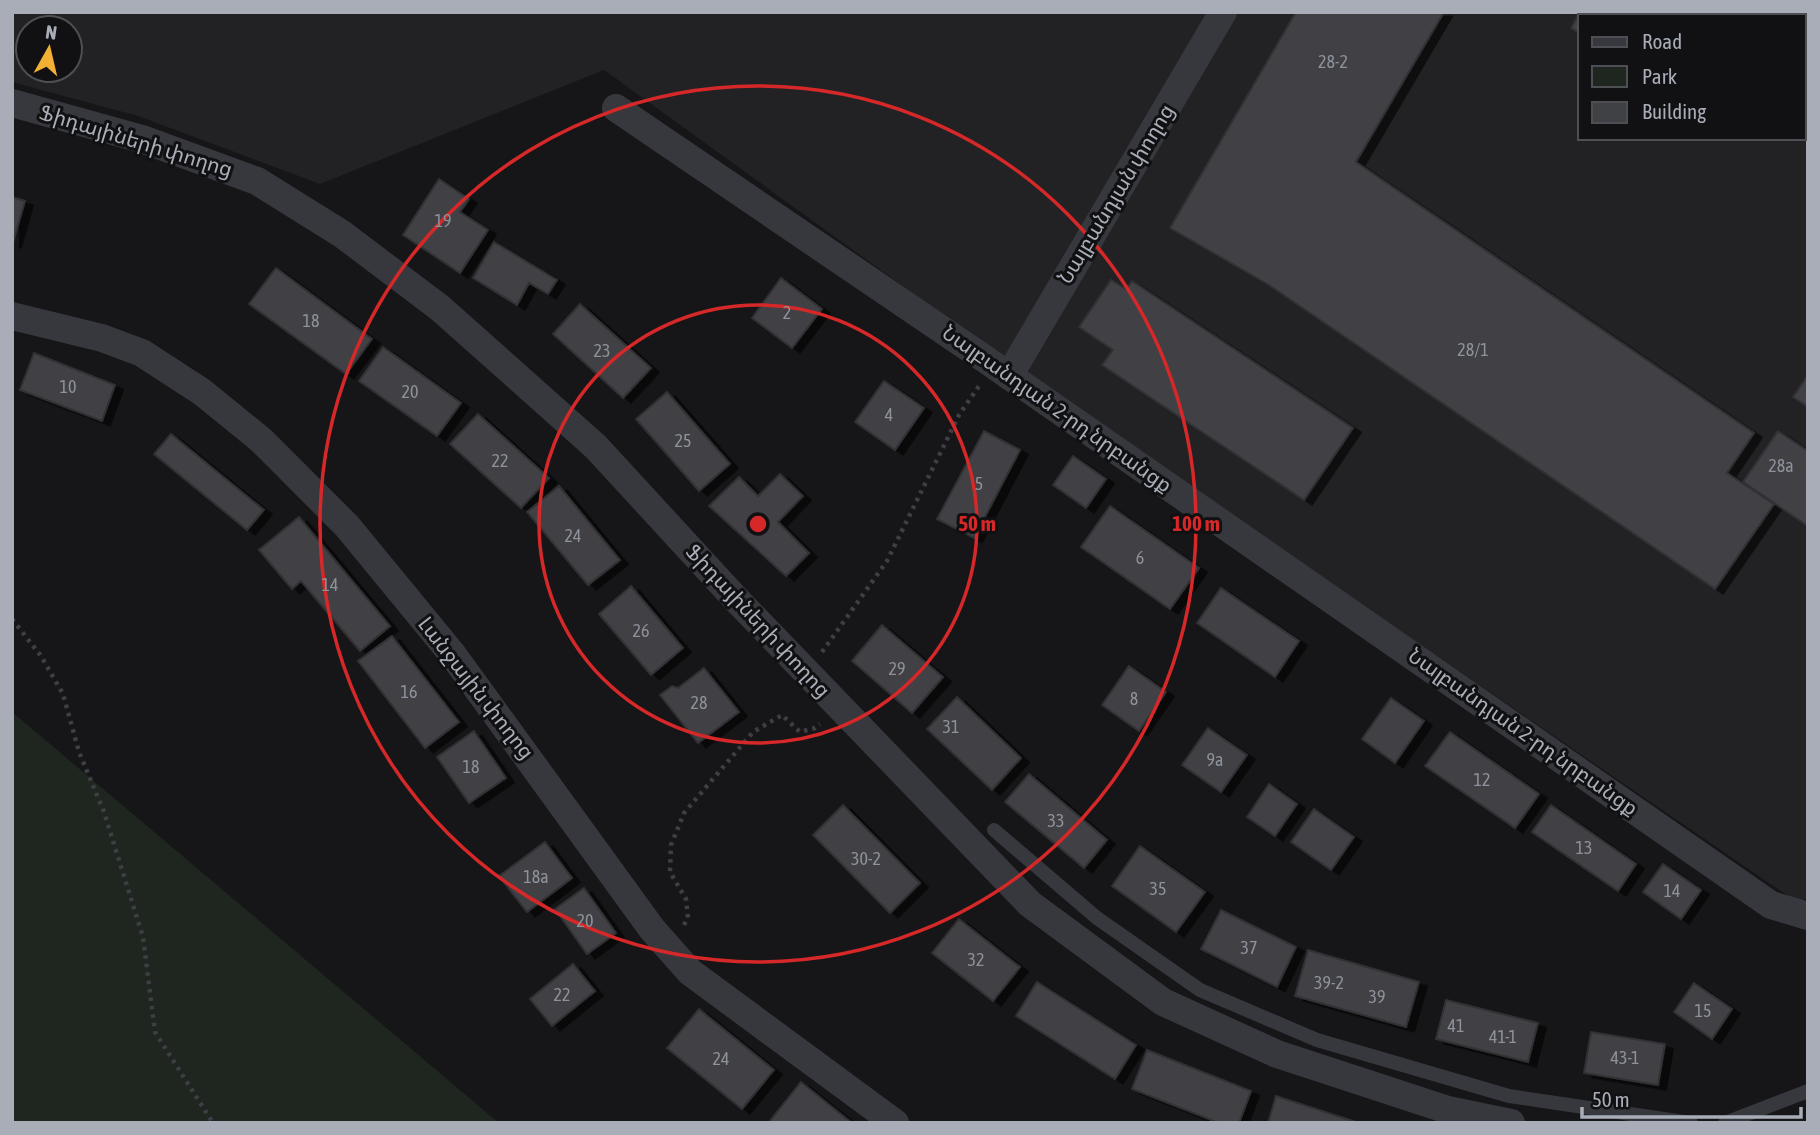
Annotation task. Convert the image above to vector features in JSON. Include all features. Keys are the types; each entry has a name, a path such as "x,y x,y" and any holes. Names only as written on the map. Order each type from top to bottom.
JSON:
{"street":[{"name":"Նալբանդյան փողոց","path":"1001,370 1223,12"},
{"name":"Ֆիդայիների փողոց","path":"12,103 205,160 257,181 342,234 440,307 596,447 837,705 1030,904 1163,1002 1277,1054 1448,1110 1511,1123"},
{"name":"Նալբանդյան 2-րդ նրբանցք","path":"616,108 1001,370 1771,905 1808,915"},
{"name":"Լանջային փողոց","path":"12,316 102,338 142,353 202,392 261,440 347,526 453,655 652,929 690,972 895,1123"}],"lane":[{"path":"994,830 1097,918 1200,990 1305,1035 1509,1096 1691,1123"},
{"path":"1725,1123 1808,1091"}],"path":[{"path":"807,673 887,561 959,415 1001,370"},
{"path":"12,619 41,656 63,694 79,752 104,811 143,937 155,1032 213,1123"},
{"path":"671,951 688,918 686,899 670,872 671,845 684,813 753,732 782,715 800,732 815,728 837,705"}],"shaded area":[{"path":"12,12 1808,12 1808,898 1797,902 1033,380 604,70 320,184 138,116 19,84 84,84 84,14 14,14 12,82"}],"green space":[{"path":"12,712 499,1123 12,1123"}],"building":[{"path":"1296,12 1444,12 1356,162 1754,433 1727,473 1774,504 1715,589 1269,285 1170,228"},
{"path":"1767,12 1770,14 1579,14"},
{"path":"1578,16 1578,32 1571,28"},
{"path":"439,179 469,199 460,212 488,230 460,273 403,235"},
{"path":"12,197 25,201 13,243 12,243"},
{"path":"494,242 557,280 548,294 529,283 517,305 473,278"},
{"path":"276,268 372,339 346,374 249,304"},
{"path":"781,278 822,309 792,348 752,318"},
{"path":"1111,280 1126,289 1132,281 1353,428 1304,500 1102,365 1113,350 1079,327"},
{"path":"580,304 651,368 623,398 553,334"},
{"path":"383,347 461,403 437,436 359,381"},
{"path":"34,353 115,385 102,421 20,390"},
{"path":"1808,375 1808,407 1793,397"},
{"path":"884,381 924,408 895,450 855,422"},
{"path":"667,392 730,464 699,491 636,419"},
{"path":"478,414 549,478 521,508 450,444"},
{"path":"984,431 1020,450 974,538 937,519"},
{"path":"1778,431 1808,451 1808,526 1743,482"},
{"path":"171,434 264,510 247,530 154,454"},
{"path":"1073,456 1106,479 1086,508 1053,485"},
{"path":"780,474 803,496 778,522 809,553 786,576 709,506 739,477 758,496"},
{"path":"559,486 620,560 588,585 527,512"},
{"path":"1110,506 1199,568 1170,609 1081,547"},
{"path":"299,517 390,626 360,651 301,581 292,589 259,550"},
{"path":"631,586 683,648 651,675 599,614"},
{"path":"1221,588 1299,641 1275,677 1197,623"},
{"path":"882,625 943,677 912,713 852,661"},
{"path":"392,636 459,722 425,748 358,661"},
{"path":"1129,666 1166,692 1139,731 1102,705"},
{"path":"704,668 739,712 698,743 660,695 672,686 678,688"},
{"path":"957,697 1021,758 992,790 927,729"},
{"path":"1391,698 1424,721 1395,763 1362,739"},
{"path":"1208,728 1247,755 1221,792 1182,765"},
{"path":"474,731 506,778 469,803 437,757"},
{"path":"1450,732 1539,794 1515,828 1425,766"},
{"path":"1029,774 1107,840 1084,868 1005,802"},
{"path":"1269,784 1297,804 1275,836 1247,817"},
{"path":"843,805 920,883 890,913 813,835"},
{"path":"1551,805 1636,864 1618,891 1532,832"},
{"path":"1314,809 1354,837 1331,870 1291,842"},
{"path":"545,842 572,878 527,912 499,876"},
{"path":"1140,846 1205,892 1176,932 1112,886"},
{"path":"1663,864 1701,890 1681,919 1643,892"},
{"path":"584,888 616,933 587,954 555,909"},
{"path":"1221,910 1296,947 1277,987 1201,949"},
{"path":"959,919 1020,967 993,1001 932,953"},
{"path":"1308,950 1419,982 1406,1027 1295,996"},
{"path":"573,964 595,991 552,1026 530,999"},
{"path":"1037,982 1136,1045 1115,1079 1016,1016"},
{"path":"1694,983 1732,1009 1712,1039 1674,1012"},
{"path":"1446,1000 1538,1023 1528,1062 1436,1039"},
{"path":"699,1009 774,1070 742,1109 667,1048"},
{"path":"1591,1032 1665,1044 1658,1085 1584,1073"},
{"path":"1147,1050 1251,1091 1239,1123 1219,1123 1132,1089"},
{"path":"801,1082 852,1123 772,1123 770,1121"},
{"path":"1276,1096 1359,1123 1268,1123"}]}
